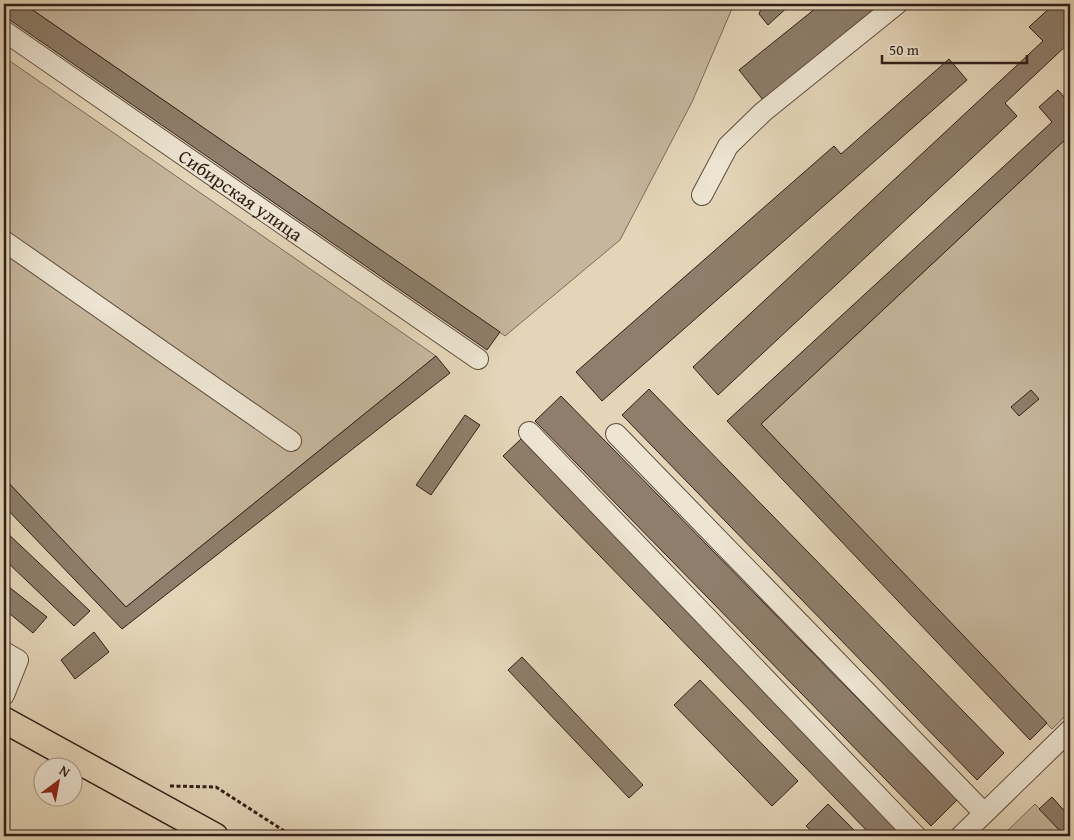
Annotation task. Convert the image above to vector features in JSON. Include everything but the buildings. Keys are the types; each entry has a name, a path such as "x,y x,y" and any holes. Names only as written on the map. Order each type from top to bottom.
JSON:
{"main road":[{"path":"4,720 215,836"}],"street":[{"path":"702,195 728,146 763,112 897,4"},
{"name":"Сибирская улица","path":"4,31 478,359"},
{"path":"4,241 291,441"},
{"path":"529,432 916,836"},
{"path":"616,434 984,813"},
{"path":"4,637 11,656 4,695"},
{"path":"961,836 1070,730"}],"path":[{"path":"165,786 216,787 292,836"}],"shaded area":[{"path":"24,4 734,4 692,102 620,240 505,336"},
{"path":"4,57 436,356 126,607 4,478"},
{"path":"1070,135 1070,711 1052,729 761,424"},
{"path":"1035,804 1066,836 1002,836"}]}
